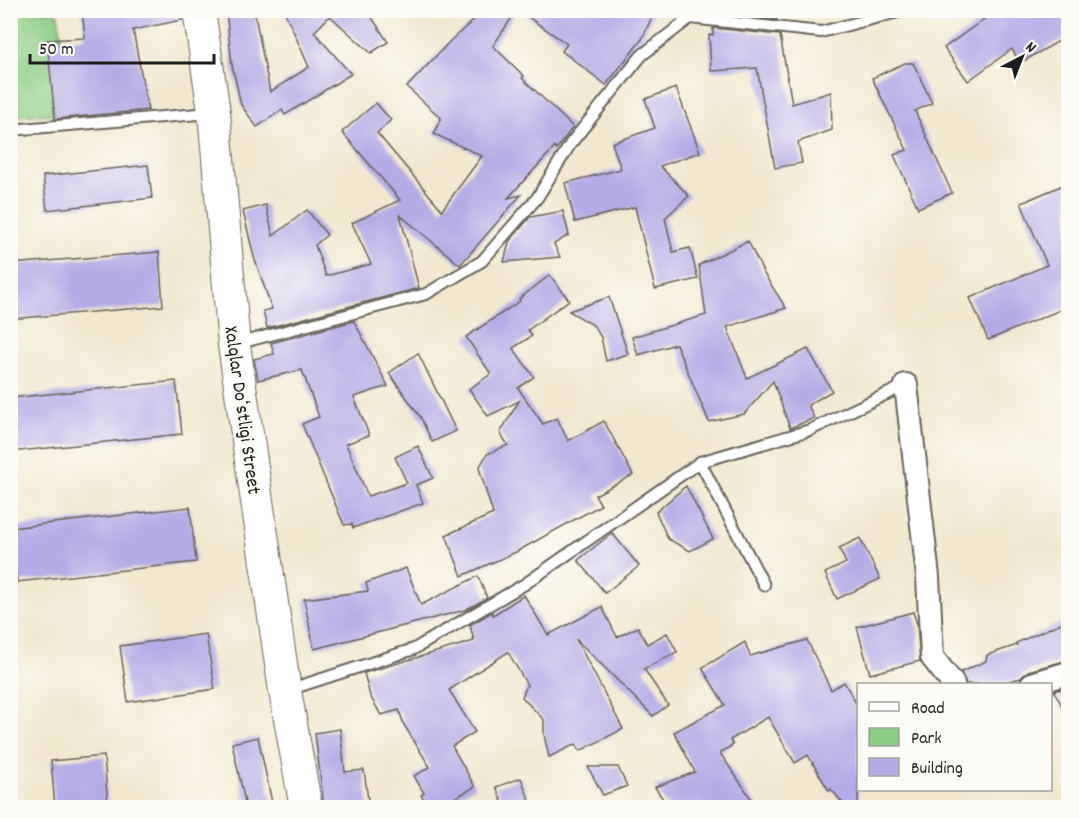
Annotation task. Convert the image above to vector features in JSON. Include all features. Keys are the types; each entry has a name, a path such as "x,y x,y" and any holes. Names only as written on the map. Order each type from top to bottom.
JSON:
{"main road":[{"name":"Xalqlar Doʻstligi Street","path":"199,10 213,112 234,345 285,691 306,807"}],"street":[{"path":"906,384 928,577 933,657 952,683"},
{"path":"1035,683 1068,673"}],"lane":[{"path":"234,345 426,294 482,261 537,198 571,143 642,55 690,14 821,32 906,10"},
{"path":"10,130 213,112"},
{"path":"285,691 414,649 525,584 700,462 810,430 906,384"},
{"path":"700,462 764,585"}],"green space":[{"path":"11,11 57,11 75,113 11,116"}],"building":[{"path":"82,10 181,10 182,20 133,30 148,110 55,119 47,40 85,38"},
{"path":"226,10 254,10 270,92 309,67 284,10 367,10 388,42 371,53 330,16 314,32 351,74 285,115 282,110 257,127 241,105 232,65"},
{"path":"485,10 517,10 493,46 524,76 522,78 573,127 556,150 555,147 508,198 521,195 460,265 400,215 419,288 267,328 263,311 272,309 254,257 243,211 266,205 273,236 307,210 327,235 315,245 326,276 371,264 352,223 400,200 342,132 376,103 391,120 377,133 442,210 482,156 434,134 441,118 407,87 451,40"},
{"path":"518,10 655,10 642,39 606,85 562,51 567,44"},
{"path":"713,10 775,10 777,20 713,13"},
{"path":"997,10 1068,10 1068,36 1020,63 1012,49 968,81 944,48"},
{"path":"713,28 780,35 792,104 831,92 832,130 798,142 802,163 775,168 757,68 711,71 709,35 713,35"},
{"path":"905,63 913,63 932,103 915,111 952,193 918,208 894,155 907,150 872,78"},
{"path":"676,88 700,152 660,166 689,196 665,218 673,252 690,248 698,279 655,289 635,207 575,222 565,183 621,169 612,143 655,128 645,99"},
{"path":"148,165 152,198 47,210 43,176"},
{"path":"1068,183 1068,315 1065,308 988,340 970,298 1047,265 1021,203"},
{"path":"563,211 569,235 554,244 560,257 504,262 509,242 530,217"},
{"path":"748,241 764,274 786,308 727,327 747,378 808,349 832,391 808,405 814,418 790,428 773,381 744,414 709,422 676,344 638,355 632,337 706,315 699,265"},
{"path":"159,252 163,306 10,319 10,264"},
{"path":"550,275 569,300 528,330 532,336 513,348 534,377 518,388 543,424 557,418 568,441 604,421 633,475 595,495 601,505 516,552 462,576 446,535 493,514 479,468 487,454 508,445 500,433 519,401 488,416 469,389 491,374 466,337 520,301 519,299"},
{"path":"609,297 628,354 606,361 601,337 593,325 569,311"},
{"path":"354,321 388,386 354,397 369,435 346,444 368,496 407,483 395,457 418,446 433,478 416,485 423,503 353,528 352,524 344,525 302,424 319,417 302,370 258,380 254,359 274,354 271,343"},
{"path":"418,353 456,431 432,442 421,418 389,373"},
{"path":"176,381 182,434 10,452 10,398"},
{"path":"686,486 713,539 690,551 668,539 656,512"},
{"path":"190,507 196,562 17,582 11,528"},
{"path":"612,533 639,566 605,593 578,560"},
{"path":"860,538 880,579 837,599 825,573 846,563 839,548"},
{"path":"406,568 421,605 478,576 487,598 465,610 314,649 304,599 368,591 366,583"},
{"path":"524,595 548,635 602,607 617,637 638,627 647,644 667,633 677,652 644,669 668,705 653,716 576,639 623,729 580,751 576,744 549,757 544,735 544,720 522,697 527,685 508,652 449,690 475,732 452,746 475,787 438,807 428,807 421,795 424,793 414,776 430,767 404,725 399,710 381,715 370,696 364,673 474,641 470,625 492,612 493,615"},
{"path":"913,612 917,624 920,661 870,674 857,627"},
{"path":"1068,620 1068,660 1028,671 1021,678 1001,683 966,683 961,672 986,661 987,655 1017,645 1016,643"},
{"path":"206,634 215,689 128,702 120,646"},
{"path":"807,640 831,690 844,682 857,704 858,807 846,807 831,789 829,791 808,755 795,763 768,717 730,740 733,745 720,753 757,807 668,807 655,787 695,772 674,732 725,705 702,668 745,642 750,656"},
{"path":"1068,687 1068,717 1054,691"},
{"path":"340,729 345,772 364,770 369,807 324,807 315,733"},
{"path":"258,737 273,807 246,807 232,743"},
{"path":"104,756 108,807 55,807 51,761"},
{"path":"588,767 618,767 627,786 603,795"},
{"path":"521,778 532,807 504,807 496,787"}]}
